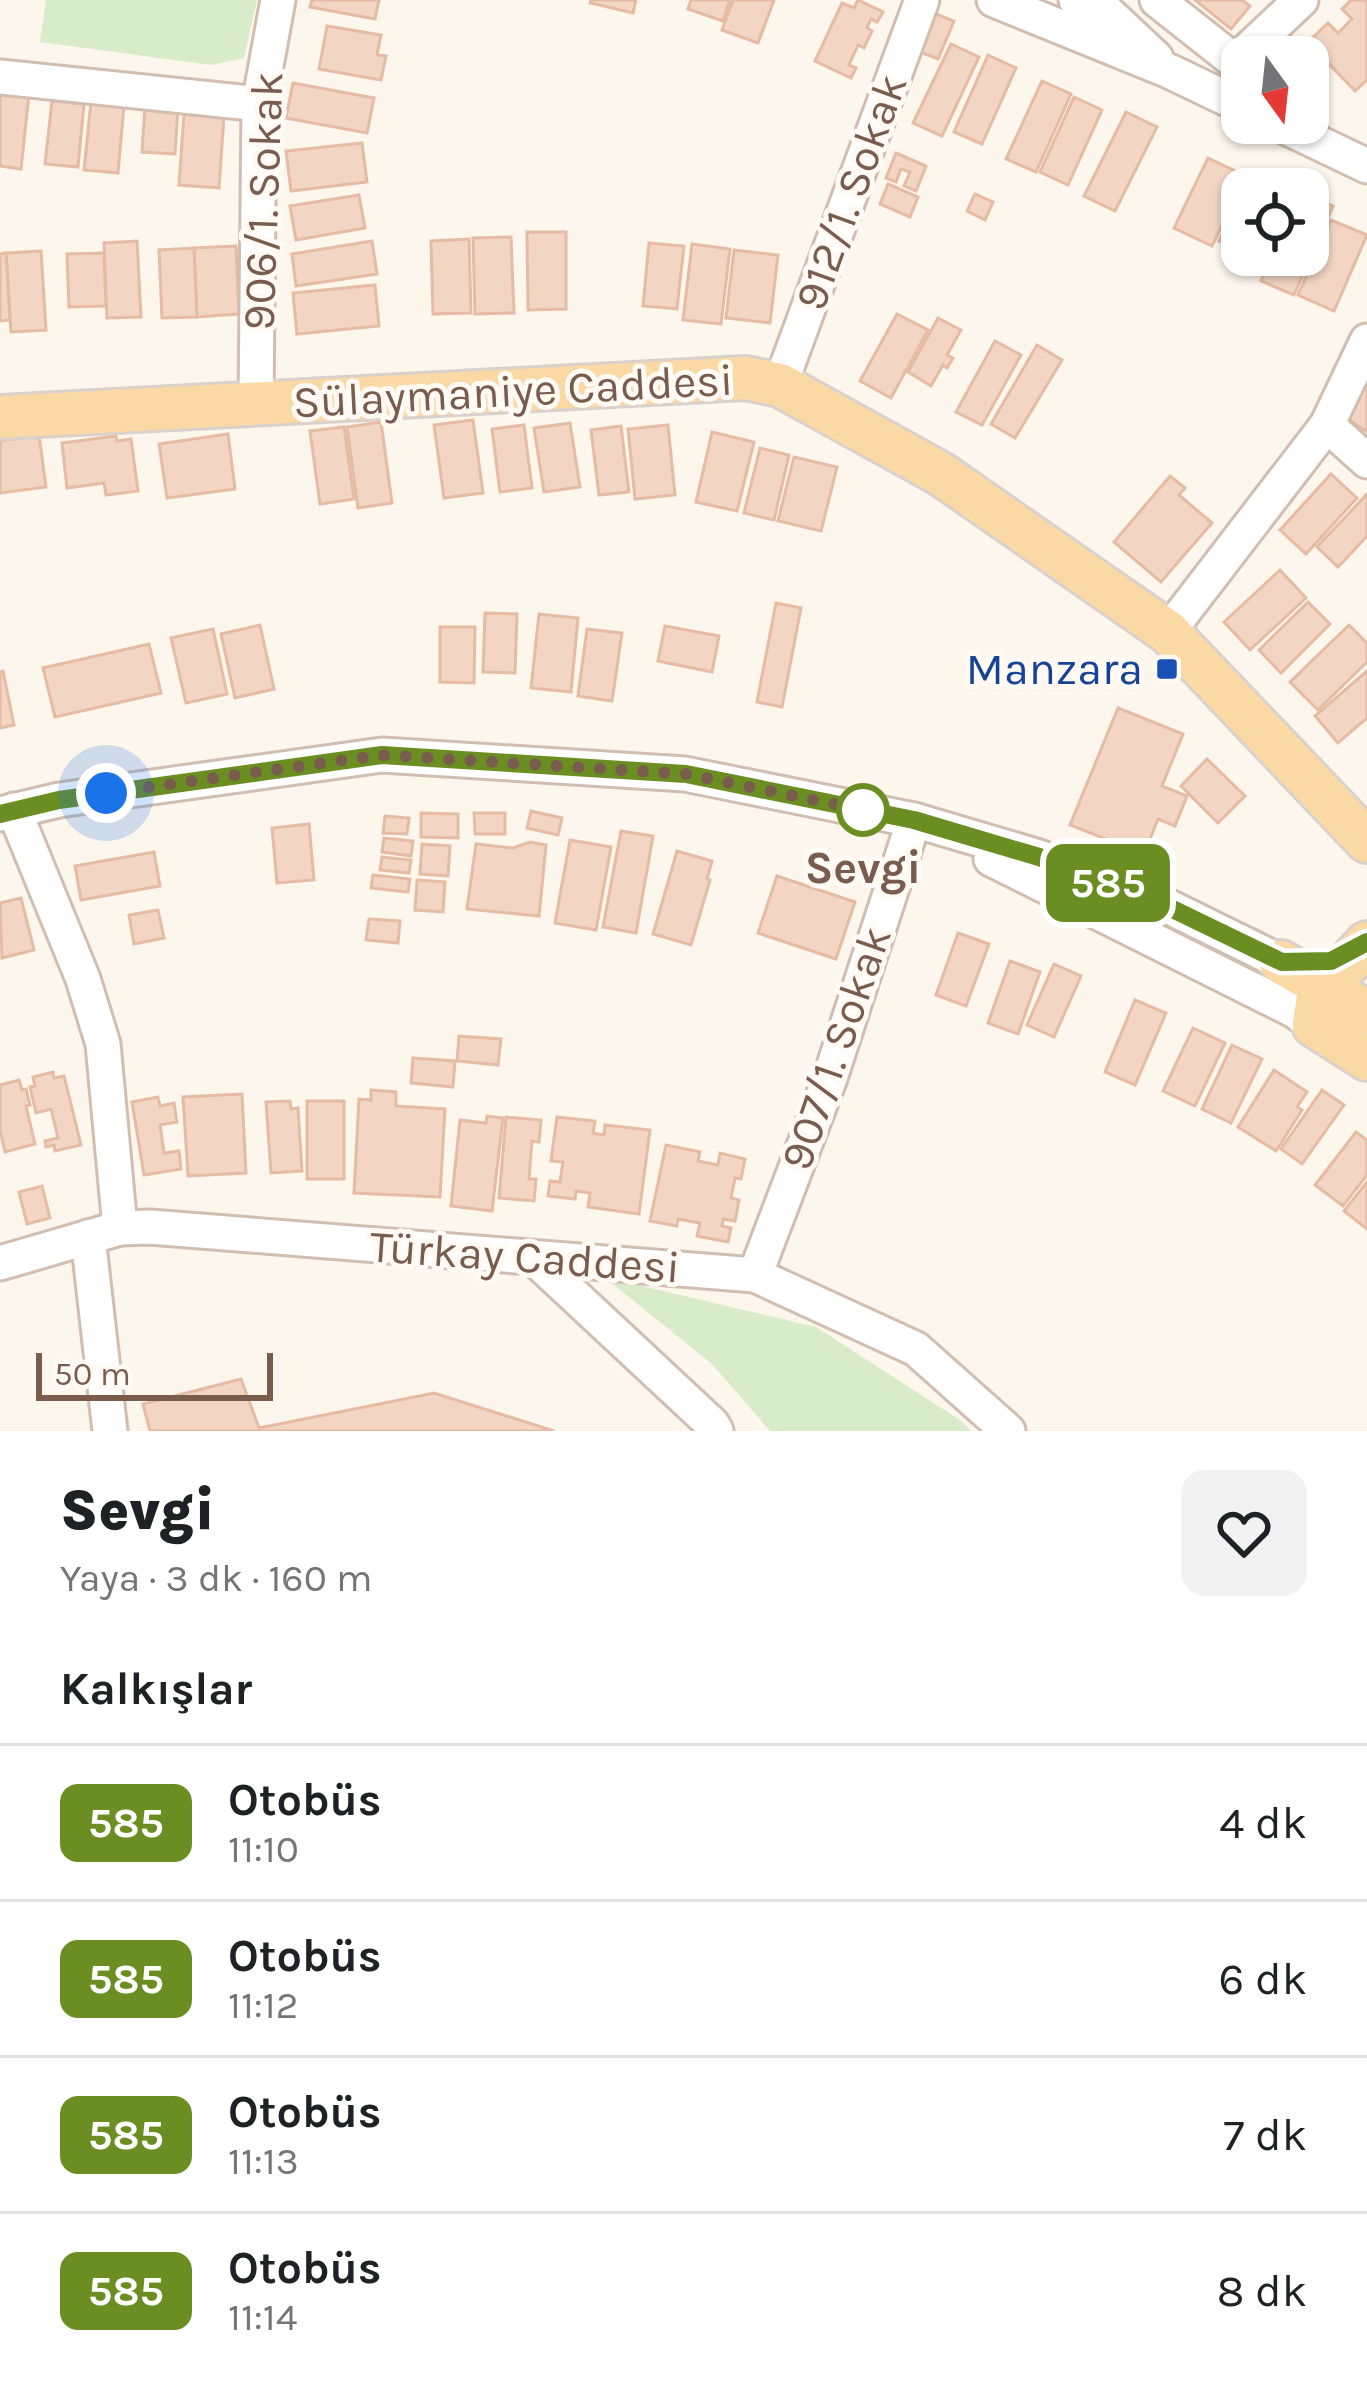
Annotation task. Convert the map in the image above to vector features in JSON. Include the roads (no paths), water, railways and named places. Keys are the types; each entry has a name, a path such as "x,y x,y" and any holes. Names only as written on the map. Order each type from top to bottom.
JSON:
{"main road":[{"name":"Sülaymaniye Caddesi","path":"0,416 746,378 780,385 940,475 1168,632 1367,841"},
{"path":"1282,962 1331,961 1367,942"},
{"path":"1320,1006 1367,942"},
{"path":"1282,962 1367,1060"},
{"path":"1320,1006 1352,1023 1367,1015"}],"street":[{"name":"906/1. Sokak","path":"256,404 259,104 278,0"},
{"name":"912/1. Sokak","path":"780,385 922,0"},
{"path":"994,0 1221,96"},
{"path":"1076,0 1118,6 1169,71"},
{"path":"1157,0 1221,50"},
{"path":"1266,36 1301,0"},
{"path":"0,77 259,104"},
{"path":"1329,135 1366,164"},
{"path":"1323,144 1366,164"},
{"path":"1168,632 1327,425 1367,340"},
{"path":"1327,425 1367,461"},
{"path":"110,1431 103,1044 83,979 7,812 59,800 382,755 686,774 914,820 1039,857 1156,901 1282,962"},
{"path":"914,820 1295,1011 1320,1006"},
{"name":"907/1. Sokak","path":"754,1275 830,1078 914,820"},
{"name":"Türkay Caddesi","path":"0,1263 104,1233 150,1227 754,1275 916,1349 1008,1431"},
{"path":"535,1259 716,1431"}],"place":[{"name":"Manzara","path":"1167,669"},
{"name":"Sevgi","path":"863,810"}]}
